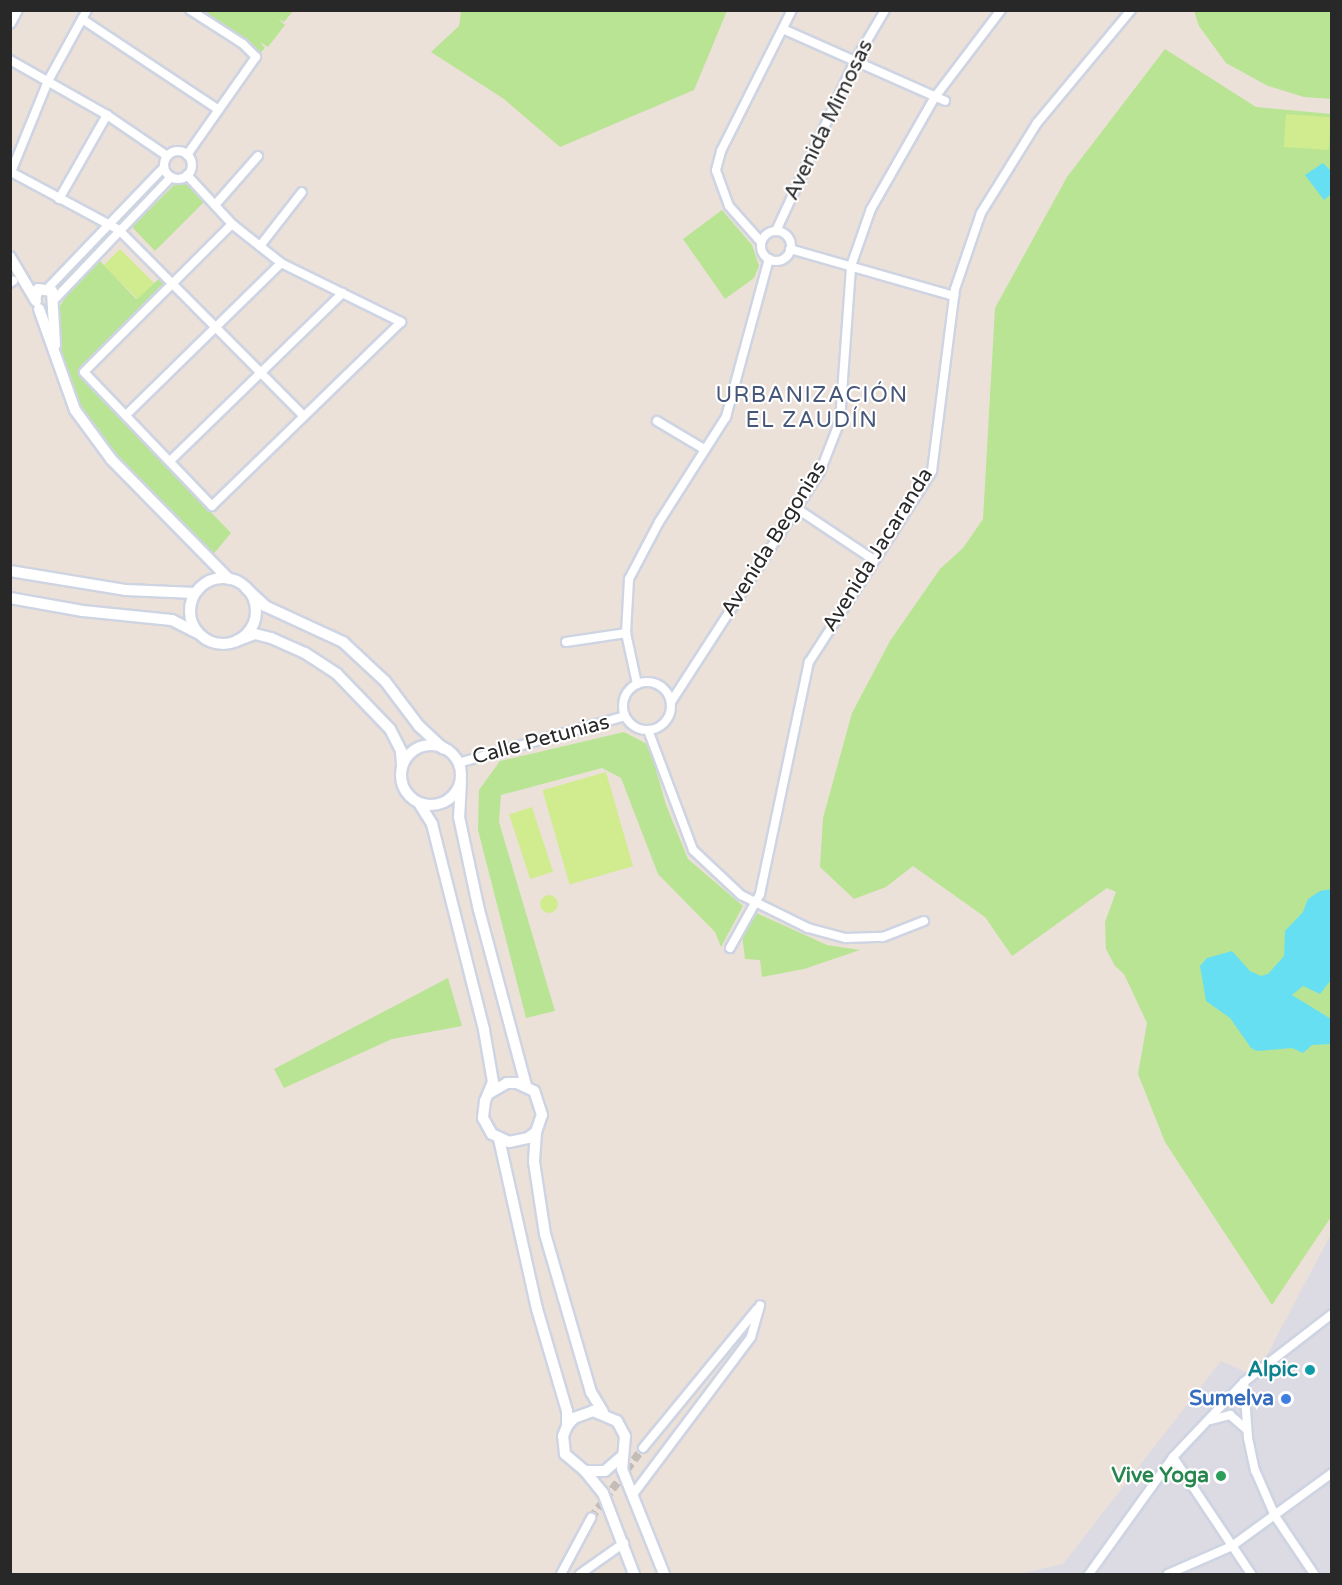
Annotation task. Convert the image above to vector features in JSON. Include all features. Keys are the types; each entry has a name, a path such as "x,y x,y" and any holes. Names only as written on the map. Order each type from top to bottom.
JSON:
{"main road":[{"path":"10,23 16,10"},
{"path":"10,257 15,280 46,316 52,315 56,304"},
{"path":"15,280 47,288 56,304 55,353"},
{"path":"47,288 38,290 37,304 75,410 111,459 229,579 246,588 265,606 343,642 385,681 419,726 458,763 459,817 464,840 526,1086 542,1106 536,1132 534,1162 545,1234 591,1392 603,1412 622,1430 624,1447 621,1457 604,1471 585,1471"},
{"path":"207,558 213,580"},
{"path":"10,571 126,590 195,594"},
{"path":"199,634 190,616 195,594 213,580 229,579"},
{"path":"236,641 246,635 255,619 255,601 246,588"},
{"path":"10,598 83,612 172,620 221,644 255,634 271,638 305,653 337,674 390,729 401,751 402,783 419,803 432,824 479,1006 491,1066 490,1093 483,1118 499,1139 537,1309 567,1411 567,1426 563,1436 565,1454 585,1471 603,1493 624,1543 634,1575"},
{"path":"402,767 414,751 423,746 443,748"},
{"path":"419,803 439,804 448,800 460,781"},
{"path":"490,1093 507,1083 526,1086"},
{"path":"499,1139 518,1142 536,1132"},
{"path":"567,1426 583,1413 603,1412"},
{"path":"621,1457 664,1575"}],"street":[{"path":"87,10 48,81 11,172 119,230 304,416"},
{"path":"187,155 256,57 190,10"},
{"path":"790,249 782,259 769,259 762,252 761,243 729,206 716,170 721,151 785,30 792,10"},
{"name":"Avenida Mimosas","path":"776,231 855,61 885,10"},
{"name":"Avenida Begonias","path":"671,702 820,472 840,421 851,266 871,209 935,97 1001,10"},
{"name":"Avenida Jacaranda","path":"730,948 760,894 809,662 932,471 954,296 981,213 1036,123 1132,11"},
{"path":"82,19 219,110"},
{"path":"785,30 945,101"},
{"path":"10,60 107,115 167,156"},
{"path":"59,199 107,115"},
{"path":"167,156 178,152 187,155 191,164 187,175"},
{"path":"47,288 164,167 167,156"},
{"path":"214,205 258,156"},
{"path":"164,167 171,177"},
{"path":"56,304 119,230 171,177 187,175"},
{"path":"187,175 232,224 281,263 401,322 212,506 84,372 175,284 232,224"},
{"path":"260,246 302,192"},
{"path":"761,243 766,235 776,231 787,236 790,249"},
{"path":"790,249 954,296"},
{"path":"637,684 626,633 629,579 704,449 726,417 769,259"},
{"path":"126,415 281,263"},
{"path":"170,461 343,293"},
{"path":"657,421 704,449"},
{"path":"796,508 874,560"},
{"path":"566,642 626,633"},
{"path":"656,683 671,702 663,723 648,730 637,728 625,716 625,695 637,684 656,683"},
{"name":"Calle Petunias","path":"458,763 625,716"},
{"path":"648,730 693,850 727,884 755,902 808,928 846,938 883,937 924,921"},
{"path":"634,1493 751,1337 760,1305 644,1448"},
{"path":"1089,1575 1173,1457 1244,1382 1330,1319"},
{"path":"1244,1382 1247,1430 1255,1470 1275,1516 1314,1575"},
{"path":"1206,1423 1220,1415 1230,1415 1241,1421 1247,1430"},
{"path":"1173,1457 1251,1575"},
{"path":"1168,1575 1232,1546 1332,1473"},
{"path":"561,1575 591,1518"},
{"path":"580,1575 624,1543"},
{"path":"1097,1561 1099,1575"}],"shaded area":[{"path":"1331,1234 1331,1574 1019,1574 1063,1564 1221,1361 1248,1373 1267,1355"}],"green space":[{"path":"461,10 727,11 694,90 560,147 504,99 431,52 459,26"},
{"path":"205,11 293,11 284,22 278,19 285,25 268,47 260,42 265,48 259,54"},
{"path":"1194,11 1331,11 1331,99 1304,97 1268,86 1226,63 1199,26"},
{"path":"1165,49 1256,107 1331,114 1331,1217 1272,1305 1165,1142 1138,1074 1147,1023 1124,974 1115,966 1106,949 1105,922 1116,892 1107,888 1012,956 985,917 913,866 886,887 854,899 820,867 823,818 852,713 890,641 940,569 963,548 983,519 995,308 1067,177"},
{"path":"1286,114 1331,117 1329,150 1284,147"},
{"path":"185,183 205,201 155,251 132,227 174,185"},
{"path":"722,210 752,245 759,266 754,278 725,299 683,239"},
{"path":"120,249 154,283 138,299 104,265"},
{"path":"100,261 136,299 159,279 167,286 81,366 80,377 231,533 211,557 132,477 96,435 74,394 52,318 67,295"},
{"path":"624,732 649,745 666,805 688,859 743,906 721,947 715,932 658,874 621,778 602,768 501,795 499,822 555,1011 526,1018 478,830 479,790 500,761"},
{"path":"606,772 633,866 570,884 543,790"},
{"path":"532,807 553,872 530,879 509,814"},
{"path":"549,895 555,898 558,904 555,910 549,913 543,910 540,904 543,898"},
{"path":"754,912 827,945 860,950 804,969 762,977 760,960 745,959 742,935"},
{"path":"448,978 462,1026 392,1039 284,1088 274,1069"}],"water":[{"path":"1323,163 1332,172 1331,194 1324,200 1305,175"},
{"path":"1331,889 1331,980 1320,994 1303,986 1292,995 1331,1019 1331,1044 1312,1045 1303,1053 1292,1048 1257,1051 1251,1048 1230,1018 1206,1001 1200,966 1207,958 1232,951 1250,971 1261,976 1268,974 1284,956 1285,931 1303,912 1308,899 1320,891"}],"tunnel":[{"path":"591,1518 643,1448"}],"place":[{"name":"Alpic","path":"1310,1370"},
{"name":"Sumelva","path":"1286,1399"},
{"name":"Vive Yoga","path":"1221,1476"}],"district":[{"name":"URBANIZACIÓN EL ZAUDÍN","path":"812,408"}]}
